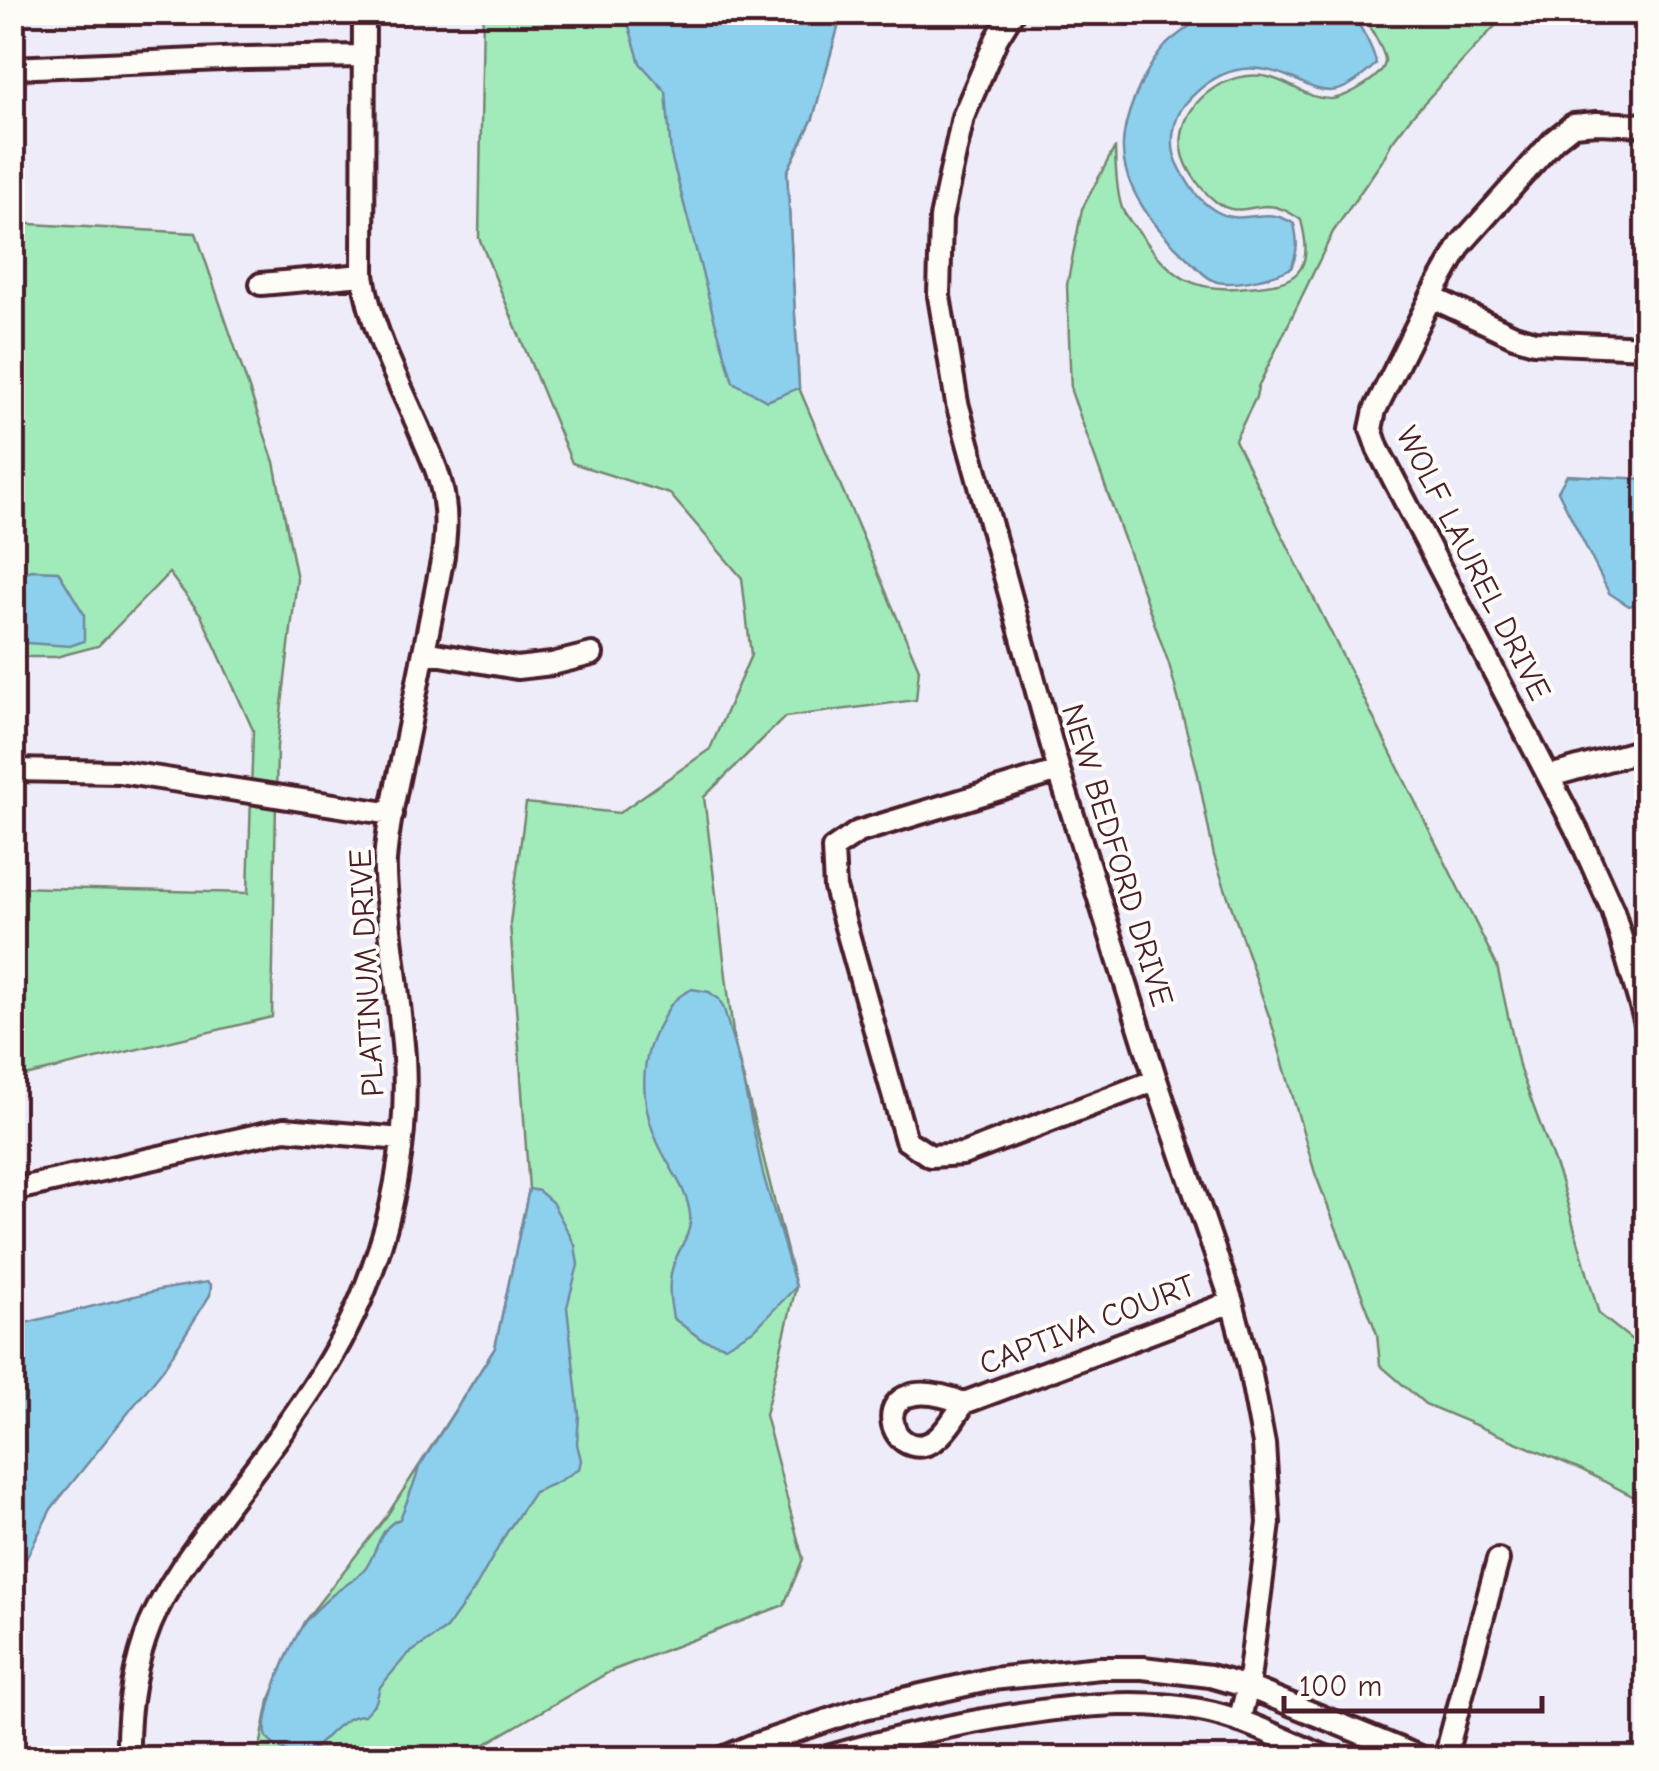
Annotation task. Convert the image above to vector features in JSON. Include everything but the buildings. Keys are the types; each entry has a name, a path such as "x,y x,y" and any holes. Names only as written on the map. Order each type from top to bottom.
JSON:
{"street":[{"name":"PLATINUM DRIVE","path":"128,1758 131,1694 153,1618 180,1569 306,1400 346,1332 371,1275 396,1184 402,1139 404,1057 385,874 392,814 446,538 444,501 434,462 374,324 362,275 364,12"},
{"name":"NEW BEDFORD DRIVE","path":"1013,12 997,38 963,117 941,218 939,296 956,404 1058,771 1156,1080 1232,1302 1250,1370 1264,1444 1269,1523 1248,1687 1239,1721"},
{"path":"12,68 363,56"},
{"name":"WOLF LAUREL DRIVE","path":"1645,1013 1613,910 1550,776 1371,430 1375,410 1461,244 1554,140 1573,125 1597,122 1646,126"},
{"path":"261,284 362,275"},
{"path":"1431,297 1534,342 1646,347"},
{"path":"424,652 517,668 592,654"},
{"path":"1550,776 1646,749"},
{"path":"12,770 120,772 392,814"},
{"path":"1058,771 858,832 833,849 835,888 906,1140 930,1156 962,1154 1156,1080"},
{"path":"12,1190 285,1128 402,1139"},
{"name":"CAPTIVA COURT","path":"964,1403 1232,1302"},
{"path":"1445,1758 1498,1560"},
{"path":"723,1758 864,1708 992,1679 1100,1668 1143,1668 1210,1676 1248,1687 1422,1758"},
{"path":"824,1758 892,1738 994,1717 1102,1703 1168,1705 1204,1711 1239,1721 1328,1758"}],"green space":[{"path":"483,13 842,13 813,118 787,172 799,388 919,669 916,700 785,717 704,797 734,1041 796,1287 765,1415 803,1559 784,1605 611,1671 461,1758 258,1758 269,1701 304,1622 386,1517 495,1348 529,1189 510,923 526,803 619,813 710,749 751,655 742,578 670,494 572,463 479,238"},
{"path":"1361,13 1507,13 1411,117 1333,232 1235,440 1497,966 1520,1070 1560,1178 1599,1314 1646,1355 1646,1503 1580,1469 1425,1404 1380,1365 1377,1334 1315,1173 1272,1025 1214,856 1197,770 1169,664 1071,391 1067,285 1082,209 1115,147 1123,211 1173,271 1212,288 1261,286 1288,280 1304,260 1301,220 1276,207 1234,209 1215,201 1186,163 1182,135 1192,109 1202,98 1240,77 1268,77 1323,99 1339,97 1364,85 1379,73 1385,60"},
{"path":"12,223 196,233 274,462 297,579 277,746 272,1017 13,1079 13,887 248,893 253,730 201,615 169,573 98,646 56,657 13,657"}],"water":[{"path":"1209,12 1349,13 1366,37 1376,64 1349,85 1330,91 1263,69 1235,70 1209,82 1181,110 1173,148 1180,169 1202,201 1225,215 1273,216 1294,224 1297,246 1291,268 1245,282 1213,280 1174,246 1140,203 1123,152 1130,112 1152,64 1166,45"},
{"path":"625,13 842,13 813,118 787,172 799,388 767,401 733,382 671,155 666,92 640,63"},
{"path":"1567,475 1646,479 1646,602 1629,606 1609,593 1558,491"},
{"path":"31,570 58,571 84,614 84,641 70,646 13,642 13,578"},
{"path":"692,989 709,992 724,1009 763,1174 796,1287 755,1329 725,1346 701,1339 673,1318 671,1273 688,1232 689,1207 658,1144 645,1094 646,1061 658,1028 671,1005"},
{"path":"529,1189 539,1191 552,1202 575,1245 578,1265 567,1307 579,1415 579,1469 534,1492 446,1629 407,1655 380,1687 376,1702 364,1715 343,1722 303,1754 284,1750 268,1739 266,1730 272,1697 286,1658 308,1618 363,1571 383,1533 400,1519 419,1467 495,1348"},
{"path":"207,1282 211,1285 210,1295 164,1368 51,1509 22,1567 13,1572 13,1326"}]}
